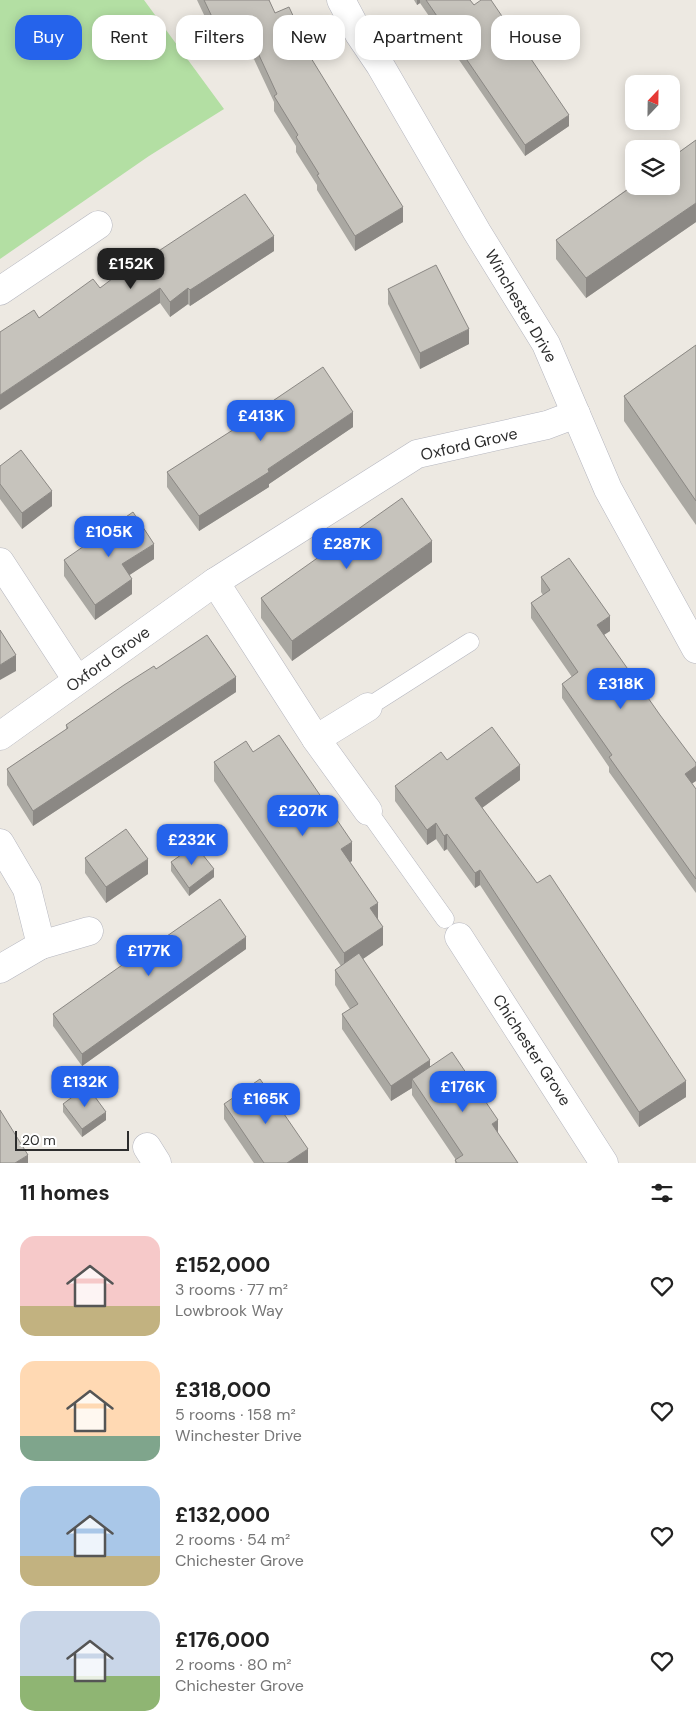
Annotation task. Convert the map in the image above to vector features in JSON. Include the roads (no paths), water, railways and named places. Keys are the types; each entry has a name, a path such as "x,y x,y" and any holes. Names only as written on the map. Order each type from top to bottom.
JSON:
{"street":[{"name":"Winchester Drive","path":"341,0 359,34 380,65 477,232 546,344 608,489 692,632"},
{"path":"0,291 98,225"},
{"name":"Oxford Grove","path":"0,736 215,582 418,454 547,425 576,414"},
{"path":"0,562 77,680"},
{"path":"215,582 316,739 368,811"},
{"path":"316,739 368,707"},
{"path":"0,843 27,889 41,945"},
{"name":"Chichester Grove","path":"452,928 604,1163"},
{"path":"0,969 41,945 89,931"}],"lane":[{"path":"368,707 470,642"},
{"path":"368,811 452,928"}]}
